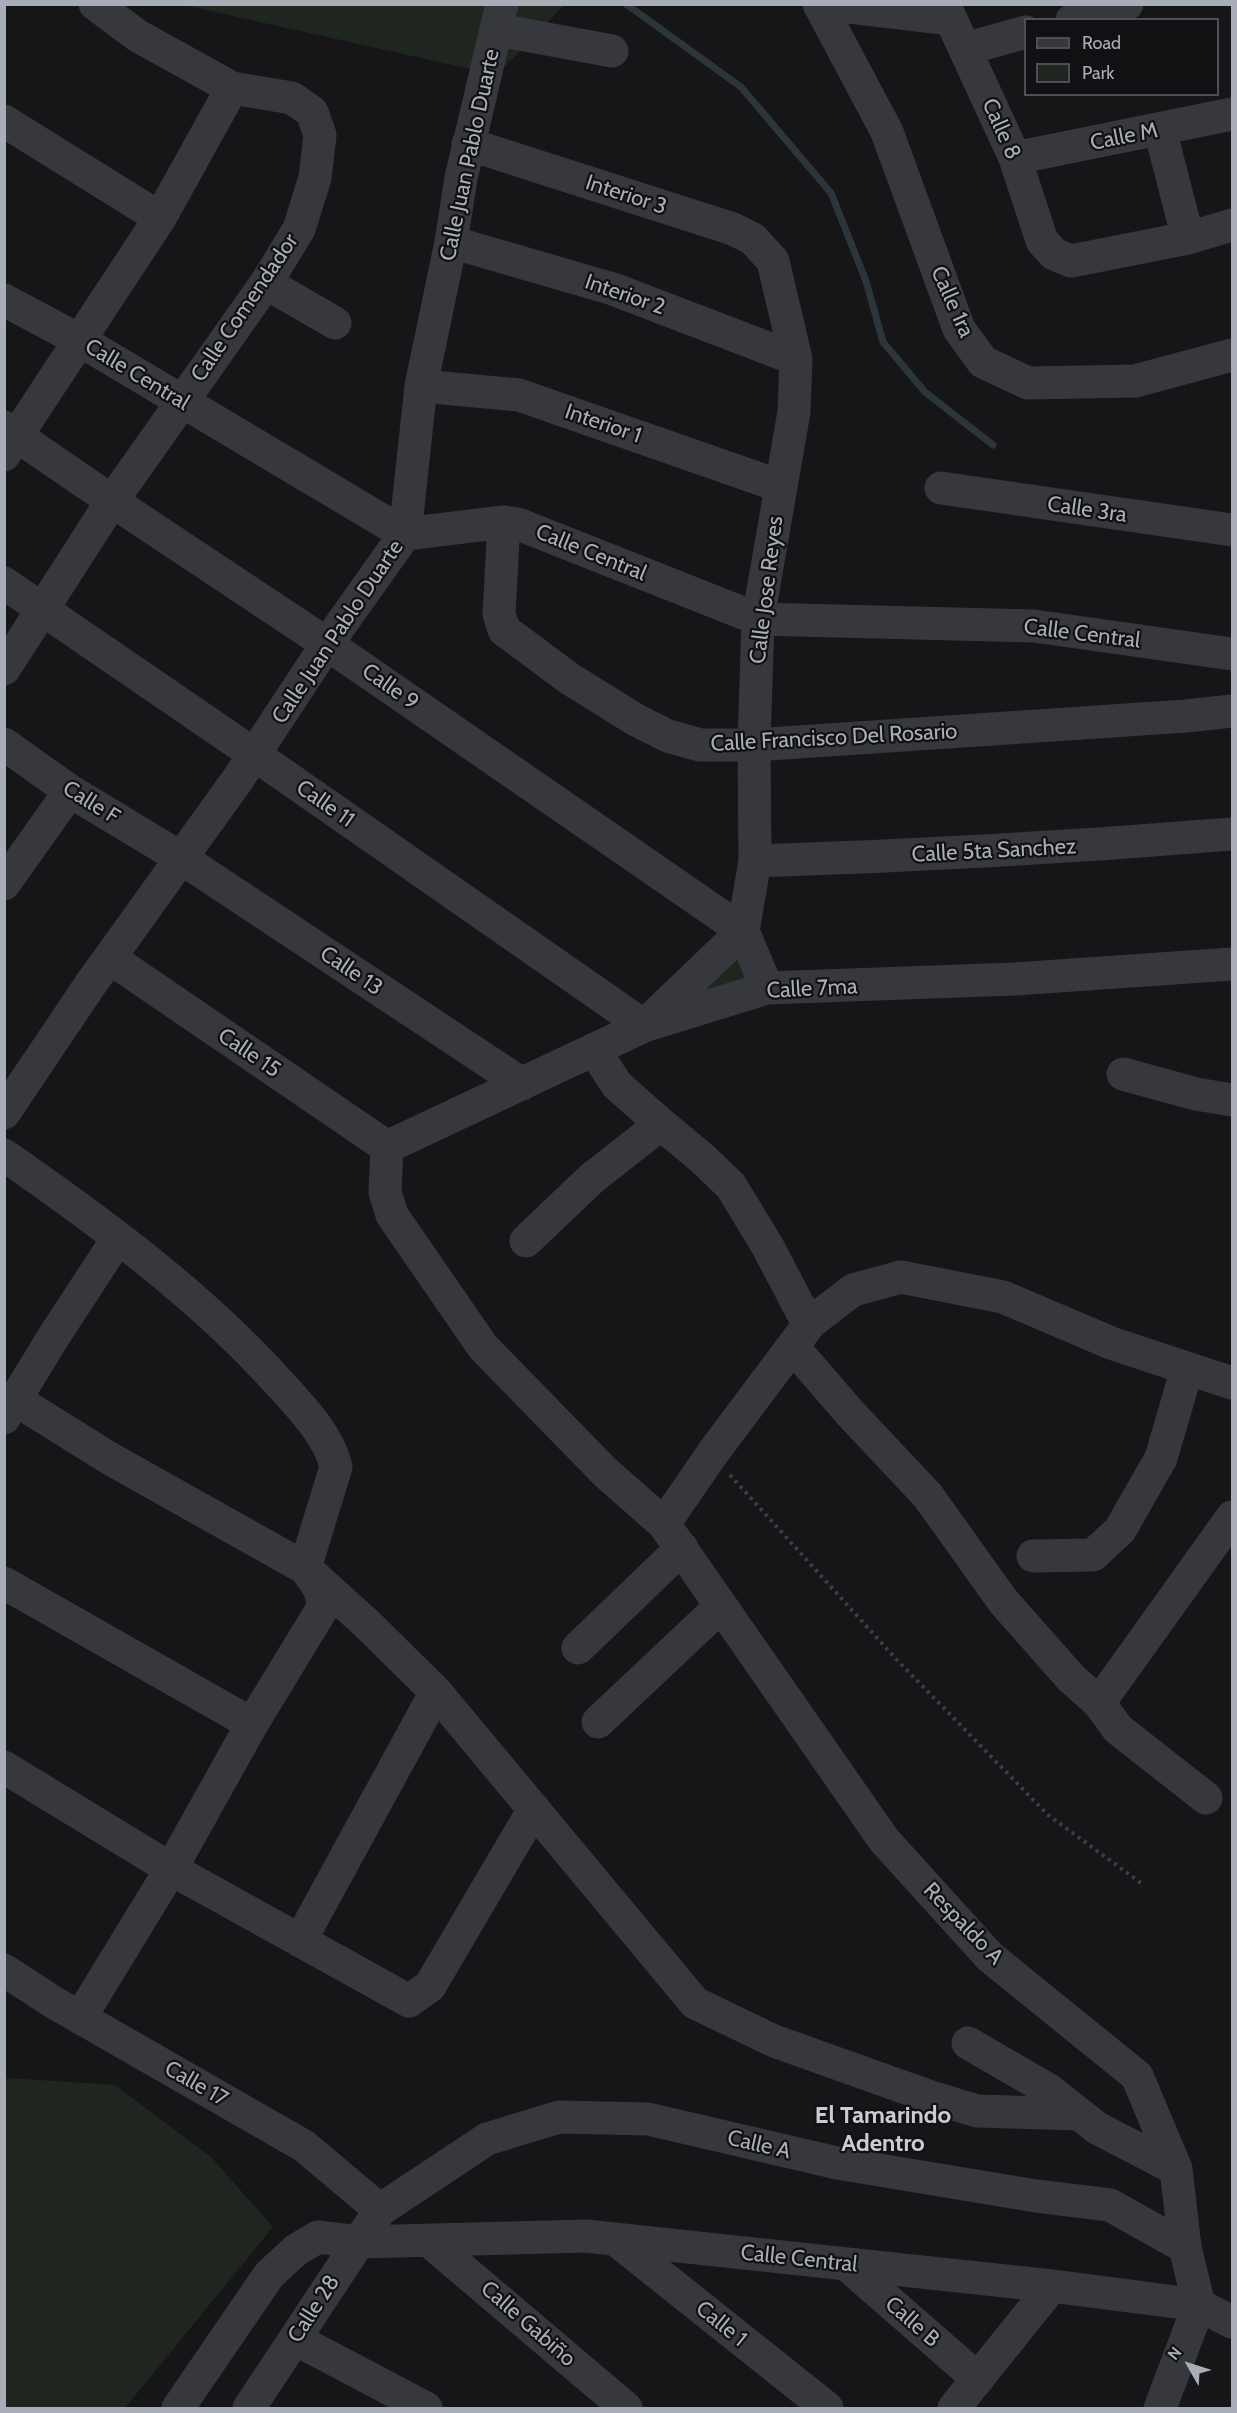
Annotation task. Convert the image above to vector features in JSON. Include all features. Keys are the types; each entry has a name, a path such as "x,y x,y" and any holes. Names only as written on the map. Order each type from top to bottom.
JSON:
{"street":[{"path":"9,439 81,341 160,218 232,88 138,36 94,4"},
{"name":"Calle 1ra","path":"819,4 887,132 959,329 983,362 1028,383 1136,381 1233,355"},
{"path":"824,4 947,12"},
{"path":"1079,18 1127,4"},
{"name":"Calle 8","path":"947,12 1015,158 1042,241 1054,254 1071,261 1188,238"},
{"path":"500,17 612,51"},
{"name":"Calle Juan Pablo Duarte","path":"4,1113 110,958 255,754 327,644 405,534 421,386 451,242 468,144 500,17"},
{"path":"965,49 1024,33"},
{"name":"Calle Comendador","path":"4,669 112,501 266,283 299,229 315,178 320,135 312,112 292,98 232,88"},
{"name":"Calle M","path":"1015,158 1233,114"},
{"path":"4,121 160,218"},
{"path":"1160,130 1188,238 1233,225"},
{"name":"Interior 3","path":"468,144 733,229 753,239 773,261"},
{"name":"Interior 2","path":"451,242 613,289 796,359"},
{"name":"Calle Jose Reyes","path":"743,931 755,861 754,745 758,619 794,412 796,359 773,261"},
{"path":"266,283 335,323"},
{"name":"Calle Central","path":"4,300 81,341 405,534 504,522 518,524 758,619 1034,626 1233,654"},
{"name":"Interior 1","path":"421,386 519,395 780,486"},
{"name":"Calle 9","path":"9,439 112,501 327,644 743,931"},
{"name":"Calle 3ra","path":"941,488 1233,530"},
{"name":"Calle Francisco Del Rosario","path":"504,522 499,614 504,630 570,679 636,720 668,736 700,745 754,745 1233,711"},
{"name":"Calle 11","path":"4,583 255,754 644,1026"},
{"name":"Calle F","path":"4,744 70,791 181,858"},
{"path":"4,884 70,791"},
{"name":"Calle 5ta Sanchez","path":"755,861 902,857 1233,834"},
{"name":"Calle 13","path":"181,858 522,1084"},
{"path":"644,1026 743,931 766,988"},
{"name":"Calle 15","path":"110,958 387,1147"},
{"name":"Calle 7ma","path":"387,1147 644,1026 766,988 1015,979 1233,964"},
{"path":"594,1050 617,1085 704,1159 731,1186 801,1335 850,1413 928,1496 1003,1601 1071,1678 1099,1703 1118,1729 1206,1798"},
{"path":"1123,1074 1196,1094 1233,1100"},
{"path":"526,1241 591,1179 661,1124"},
{"name":"Respaldo A","path":"387,1147 385,1192 392,1215 483,1347 605,1472 673,1536 720,1607 884,1840 990,1957 1137,2076 1176,2169 1185,2247 1199,2306"},
{"path":"4,1155 118,1238 224,1325 300,1406 333,1451 336,1467 305,1568"},
{"path":"118,1238 10,1409 109,1458 305,1568 366,1623 436,1692 695,2003 774,2041 977,2111 1078,2114"},
{"path":"578,1648 673,1536 712,1454 801,1335 854,1290 901,1277 1004,1297 1111,1343 1233,1383"},
{"path":"1033,1557 1093,1555 1120,1530 1161,1458 1187,1369"},
{"path":"1099,1703 1233,1517"},
{"path":"80,2018 171,1869 252,1724 322,1609 323,1599 320,1590 305,1568"},
{"path":"4,1583 252,1724"},
{"path":"598,1722 720,1607"},
{"path":"300,1941 436,1692"},
{"path":"4,1767 171,1869 409,2001 430,1986 534,1809"},
{"name":"Calle 17","path":"4,1970 80,2018 304,2146 380,2210"},
{"path":"968,2043 1049,2090 1097,2128 1176,2169"},
{"name":"Calle A","path":"380,2210 487,2139 559,2117 648,2119 837,2163 1036,2196 1110,2205 1185,2247"},
{"name":"Calle 28","path":"249,2409 380,2210"},
{"name":"Calle Central","path":"178,2409 269,2275 296,2250 318,2237 360,2242 586,2236 1052,2286 1199,2306 1233,2322"},
{"name":"Calle 1","path":"615,2239 827,2409"},
{"name":"Calle Gabiño","path":"429,2241 626,2409"},
{"name":"Calle B","path":"846,2264 978,2379"},
{"path":"954,2409 1052,2286"},
{"path":"1160,2409 1199,2306"},
{"path":"295,2339 426,2409"}],"path":[{"path":"712,1454 897,1660 1048,1815 1141,1883"}],"green space":[{"path":"184,5 564,5 497,75"},
{"path":"738,948 754,982 683,1009"},
{"path":"9,2078 115,2085 212,2158 273,2227 125,2408 5,2408 4,2080"}],"waterway":[{"path":"626,4 741,87 831,193 866,281 883,342 925,392 993,445"}],"district":[{"name":"El Tamarindo Adentro","path":"883,2130"}]}
